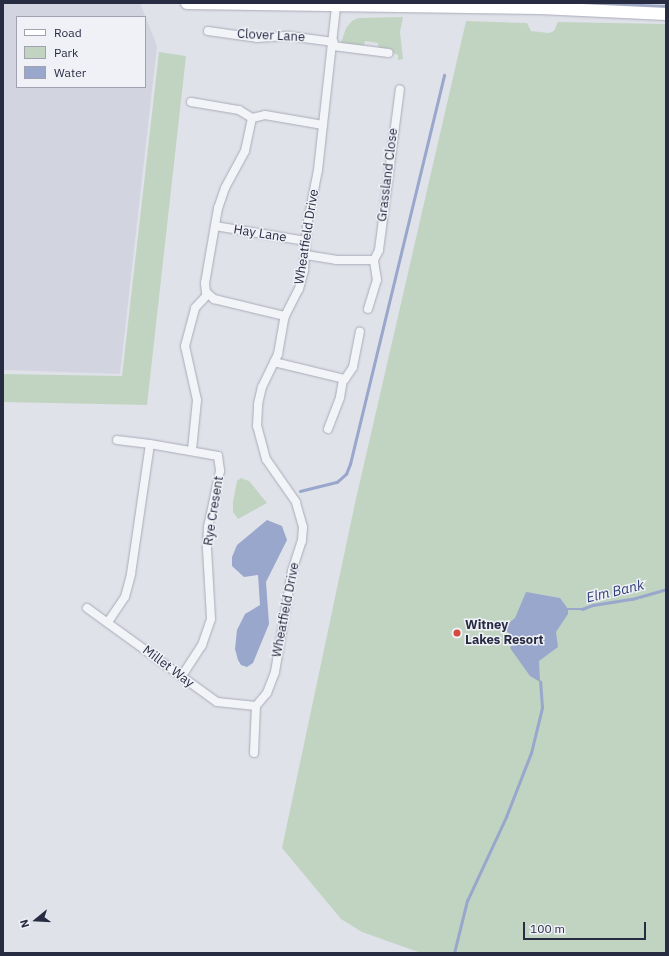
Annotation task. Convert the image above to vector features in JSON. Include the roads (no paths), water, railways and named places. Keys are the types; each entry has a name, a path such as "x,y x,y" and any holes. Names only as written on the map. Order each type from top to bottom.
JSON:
{"street":[{"path":"188,3 336,6 428,4 666,14"},
{"name":"Wheatfield Drive","path":"256,706 267,693 275,672 292,571 302,541 303,527 296,502 273,473 260,443 258,404 262,386 274,362 285,316 302,283 306,255 306,241 333,44 336,6"},
{"name":"Clover Lane","path":"208,31 257,38 289,36 389,53"},
{"name":"Grassland Close","path":"368,309 377,280 374,260 379,250 400,89"},
{"path":"191,102 239,110 252,118 265,115 323,125"},
{"path":"207,295 205,283 221,197 245,151 252,118"},
{"name":"Hay Lane","path":"215,226 306,241"},
{"path":"306,255 336,260 374,260"},
{"path":"207,295 285,316"},
{"path":"192,450 197,400 185,346 195,308 207,295"},
{"path":"328,429 340,397 343,380 350,374 353,367 360,332"},
{"path":"274,362 343,380"},
{"name":"Rye Cresent","path":"117,440 192,450 218,456 220,471 208,527 207,549 211,619 202,645 182,676"},
{"path":"108,622 125,597 131,574 150,444"},
{"name":"Millet Way","path":"87,608 217,702 256,706"},
{"path":"254,753 256,706"}],"water":[{"path":"267,520 282,526 287,540 266,582 269,624 253,663 247,667 241,665 235,649 237,630 245,614 260,605 258,575 244,577 232,566 232,557 237,545"},
{"path":"526,592 560,598 568,609 568,614 556,632 558,647 539,661 540,682 530,676 510,648 513,642 511,635 503,628 515,618"}],"waterway":[{"path":"592,3 666,6"},
{"path":"300,491 337,482 346,474 350,464 444,75"},
{"name":"Elm Bank","path":"568,609 582,609 593,605 632,599 666,589"},
{"path":"454,953 467,901 506,817 531,753 542,708 540,682"}],"place":[{"name":"Witney Lakes Resort","path":"457,633"}]}
